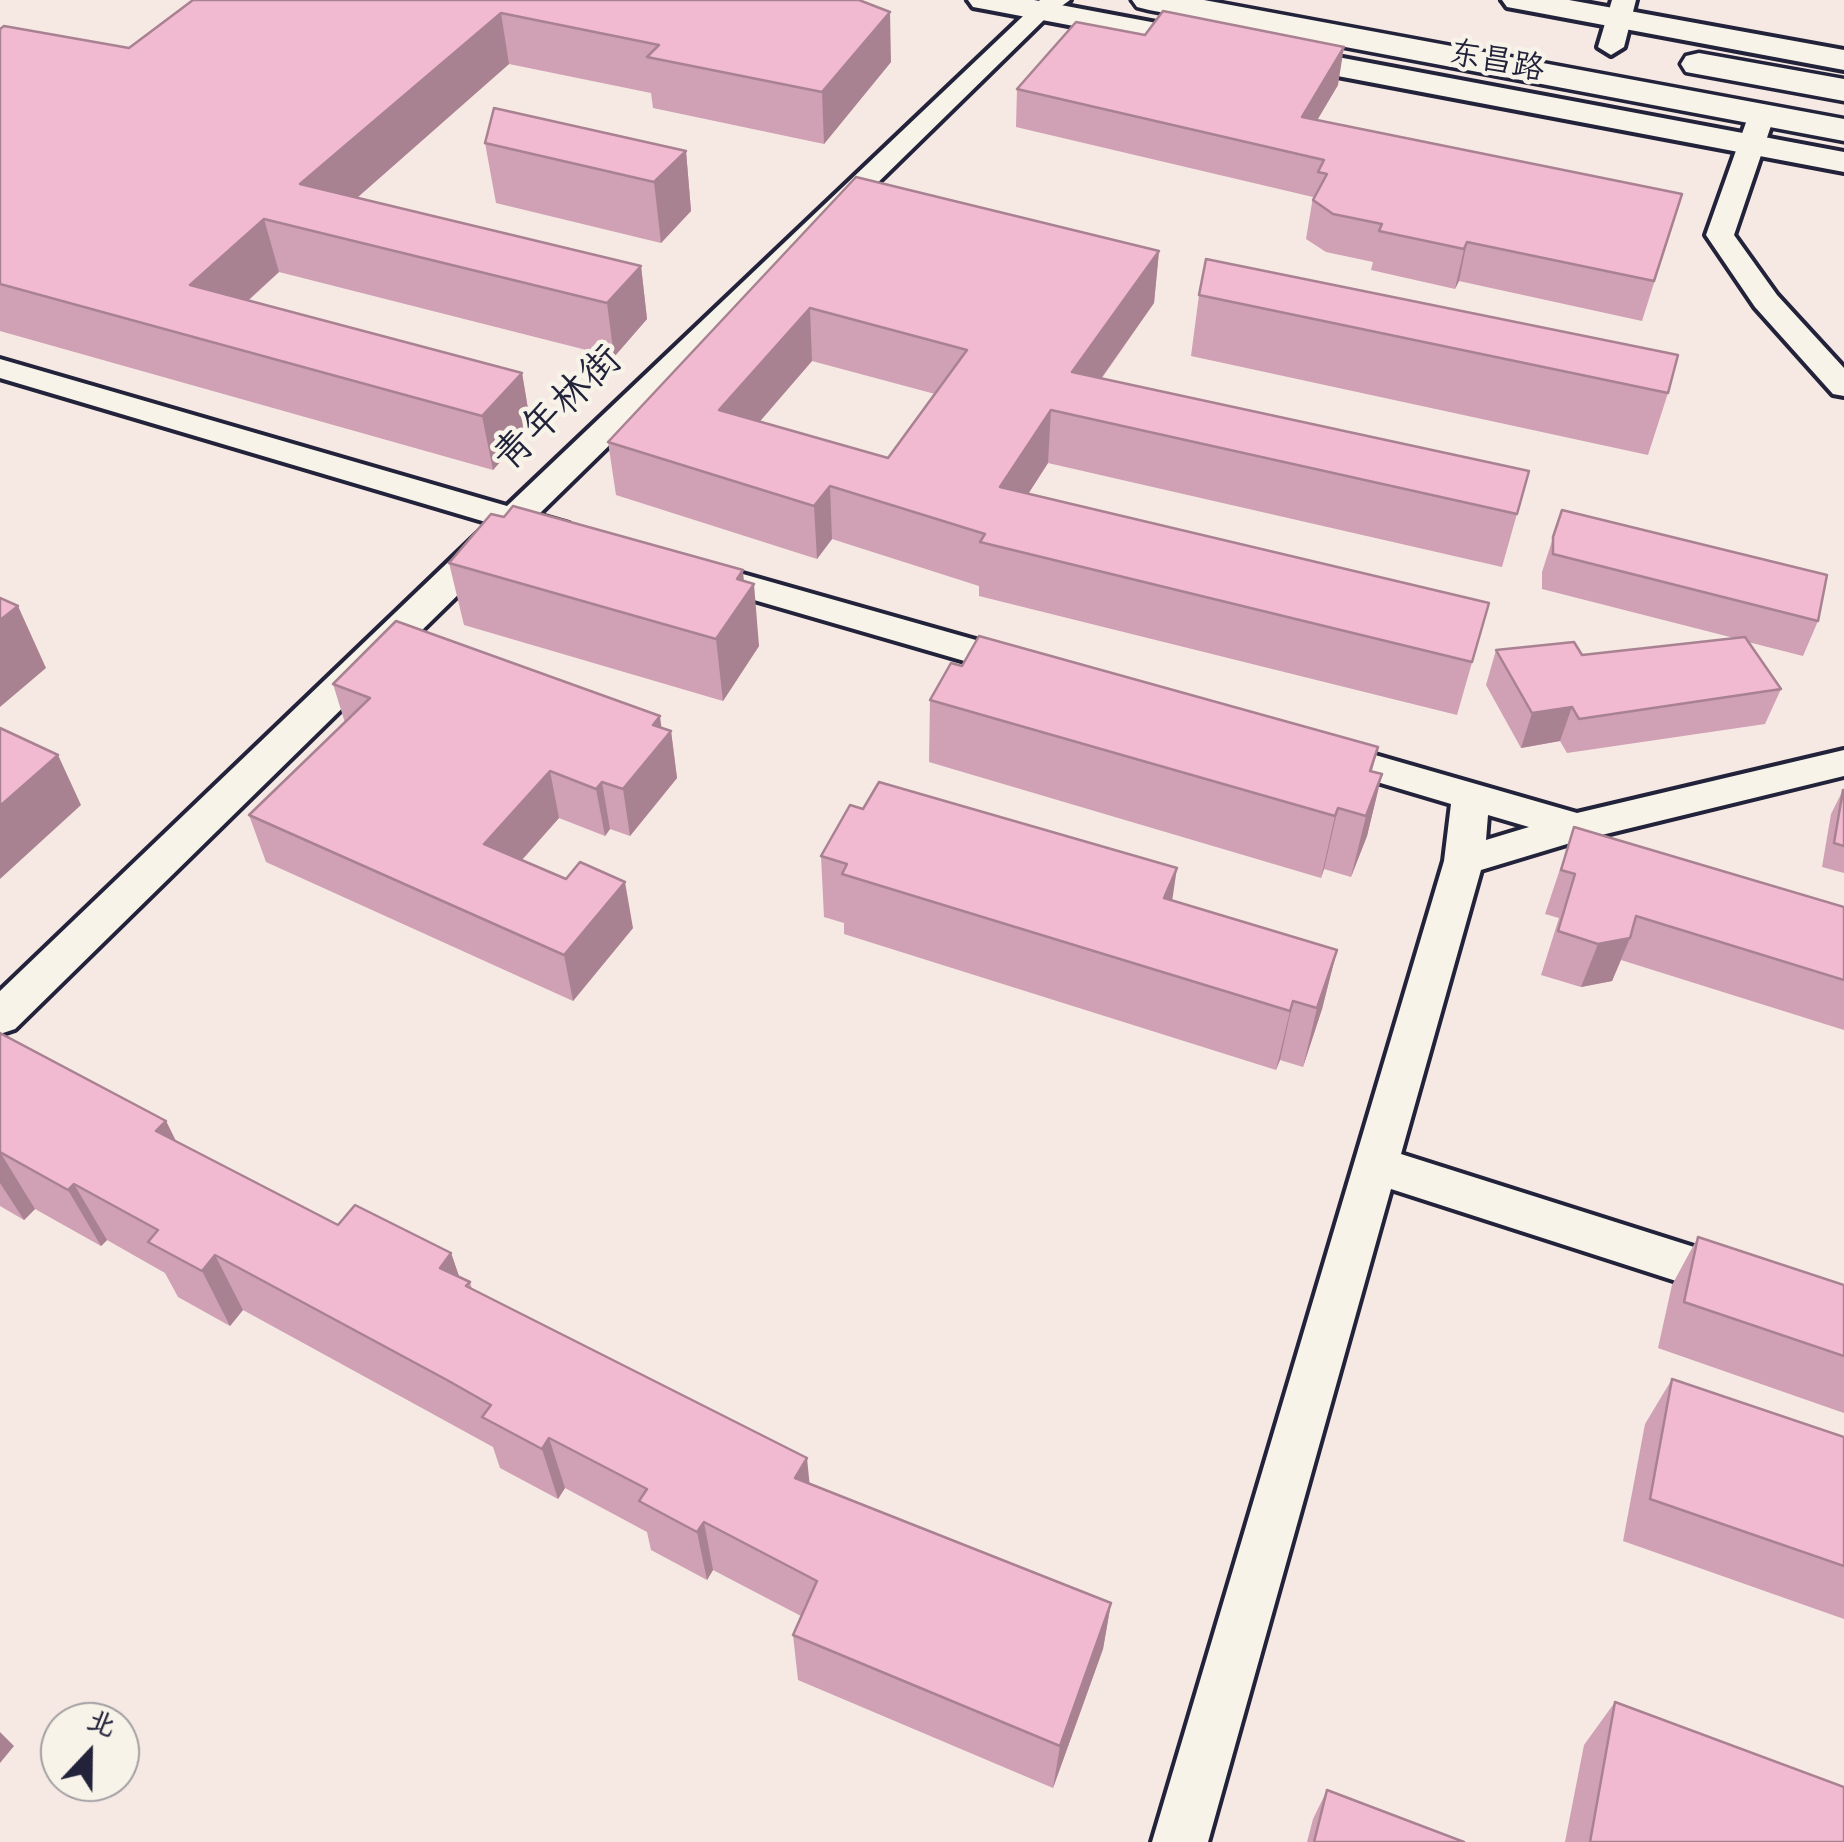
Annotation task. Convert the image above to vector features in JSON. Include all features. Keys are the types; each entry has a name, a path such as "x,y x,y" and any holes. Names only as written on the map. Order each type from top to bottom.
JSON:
{"main road":[{"name":"东昌路","path":"1149,0 1756,129 1844,130"},
{"name":"东昌路","path":"1507,14 1617,22 1844,90"}],"street":[{"path":"984,0 1049,5 1756,129 1844,162"},
{"name":"青年林街","path":"0,1017 511,519 1049,5"},
{"path":"1617,22 1844,60"},
{"path":"1756,129 1720,235 1766,301 1844,386"},
{"path":"0,368 588,541"},
{"path":"665,563 1049,674"},
{"path":"1280,740 1577,827"},
{"path":"1464,860 1577,827 1844,763"},
{"path":"1180,1842 1464,860 1472,796"},
{"path":"1376,1165 1769,1291"}],"building":[{"path":"193,0 859,0 890,12 822,92 647,57 659,45 501,13 300,184 641,266 607,303 264,219 190,285 522,373 482,416 0,284 0,29 4,26 129,48"},
{"path":"1163,11 1344,47 1302,117 1682,194 1654,281 1467,242 1464,249 1379,231 1382,224 1333,214 1313,200 1327,174 1318,172 1324,160 1017,89 1076,22 1145,35"},
{"path":"494,108 686,151 654,182 485,143"},
{"path":"856,177 1159,251 1072,372 1529,471 1517,514 1051,410 1000,487 1489,603 1472,662 980,542 985,534 830,486 814,506 608,442","holes":["810,308 967,350 888,458 719,410"]},
{"path":"1206,259 1678,355 1668,393 1199,295"},
{"path":"513,506 743,570 737,579 754,584 716,639 449,563 491,514 504,517"},
{"path":"1562,510 1827,575 1818,621 1553,554 1553,537"},
{"path":"0,598 18,606 0,620"},
{"path":"396,621 660,716 653,725 671,731 623,789 602,782 596,789 550,771 484,844 566,879 580,862 625,882 564,955 249,815 370,698 333,684"},
{"path":"979,636 1378,747 1370,771 1382,774 1366,816 1338,808 1335,816 930,700 951,663 962,666"},
{"path":"1745,637 1781,689 1579,719 1572,707 1532,713 1496,650 1574,642 1582,655"},
{"path":"0,728 58,755 0,806"},
{"path":"879,782 1177,868 1164,898 1337,950 1317,1008 1293,1001 1290,1011 842,874 847,864 821,856 850,805 863,809"},
{"path":"1844,791 1844,846 1834,843"},
{"path":"1574,827 1844,907 1844,980 1636,916 1630,938 1598,944 1558,931 1575,874 1561,870"},
{"path":"0,1033 166,1121 156,1131 338,1225 355,1205 451,1253 440,1268 470,1282 466,1286 807,1458 795,1478 1111,1603 1060,1746 793,1635 817,1581 704,1522 697,1532 639,1501 647,1489 549,1438 542,1449 482,1417 491,1405 447,1380 215,1255 202,1271 148,1242 158,1230 74,1184 68,1190 0,1152"},
{"path":"1698,1237 1844,1285 1844,1356 1684,1302"},
{"path":"1672,1379 1844,1437 1844,1566 1650,1499"},
{"path":"1615,1702 1844,1787 1844,1842 1590,1842"},
{"path":"1327,1790 1464,1842 1314,1842"}]}
